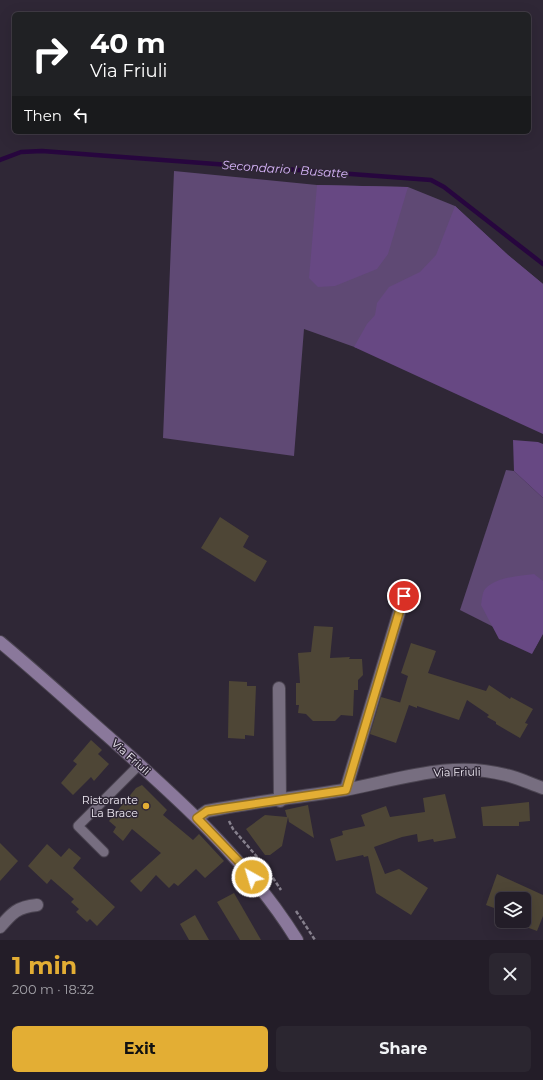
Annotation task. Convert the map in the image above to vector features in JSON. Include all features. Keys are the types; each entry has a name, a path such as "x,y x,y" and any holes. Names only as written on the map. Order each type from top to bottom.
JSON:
{"main road":[{"name":"Via Friuli","path":"0,642 140,764 197,818"},
{"path":"197,818 243,866 297,940"}],"street":[{"path":"346,790 404,596"},
{"path":"280,688 280,801"},
{"name":"Via Friuli","path":"197,818 207,811 346,790 411,774 478,770 506,775 543,788"},
{"path":"0,927 14,911 25,906 36,905"}],"lane":[{"path":"104,852 78,826 140,764"}],"path":[{"path":"226,808 229,821 233,829 265,866 285,897"},
{"path":"294,908 315,940"}],"shaded area":[{"path":"174,171 317,185 408,187 455,206 508,255 543,284 360,349 304,329 294,456 163,438"},
{"path":"317,185 408,187 388,254 377,269 335,286 318,287 309,278"},
{"path":"455,206 508,255 543,284 543,434 354,347 367,324 375,315 377,303 389,287 420,272 436,255"},
{"path":"513,440 538,442 543,444 543,498 514,471"},
{"path":"506,470 514,471 543,498 543,633 535,648 460,610"},
{"path":"534,574 543,581 543,634 532,654 499,639 481,605 485,589 495,582 515,576"}],"building":[{"path":"220,517 249,536 243,547 267,561 255,582 201,548"},
{"path":"314,626 333,627 330,658 350,657 349,659 362,659 363,675 358,680 358,690 354,690 353,716 341,715 335,721 313,721 306,714 298,713 299,705 296,705 296,683 300,683 298,653 311,652"},
{"path":"411,643 436,651 428,673 486,691 489,685 510,699 511,697 533,709 525,723 528,724 520,738 496,724 496,722 487,717 489,715 467,700 459,720 417,706 417,708 409,705 396,743 370,734 381,697 400,702 408,676 401,673"},
{"path":"229,681 247,682 247,686 256,686 254,736 245,735 245,739 228,738"},
{"path":"91,740 102,750 98,754 109,764 94,781 91,777 73,795 61,783 77,764 73,761"},
{"path":"142,785 167,810 163,815 193,840 199,834 224,861 205,878 196,869 178,886 174,883 169,888 156,875 141,892 130,881 161,853 132,829 123,841 113,832 116,827 109,821 136,788"},
{"path":"445,794 456,838 434,842 433,839 418,842 417,834 402,837 374,847 385,874 399,869 428,888 411,915 376,893 368,856 364,857 363,855 336,861 330,839 343,835 342,831 365,826 361,815 386,806 390,817 425,812 423,798"},
{"path":"529,802 530,821 519,822 519,826 483,826 481,807"},
{"path":"308,805 314,838 289,822 288,817 282,846 270,855 265,855 246,829 265,815 287,817 285,810"},
{"path":"0,843 18,861 0,881"},
{"path":"47,844 61,857 69,848 81,858 73,868 115,907 97,926 90,919 87,922 76,912 79,909 71,902 74,899 51,879 47,884 28,866"},
{"path":"497,874 543,895 543,916 537,931 529,928 531,928 531,892 495,892 495,908 486,905"},
{"path":"234,893 261,940 240,940 217,902"},
{"path":"195,915 209,940 189,940 180,924"}],"waterway":[{"name":"Secondario I Busatte","path":"0,160 21,152 42,151 431,180 444,187 543,264"}],"place":[{"name":"Ristorante La Brace","path":"146,806"}],"route":[{"path":"252,877 197,818 207,811 346,790 404,596"}]}
